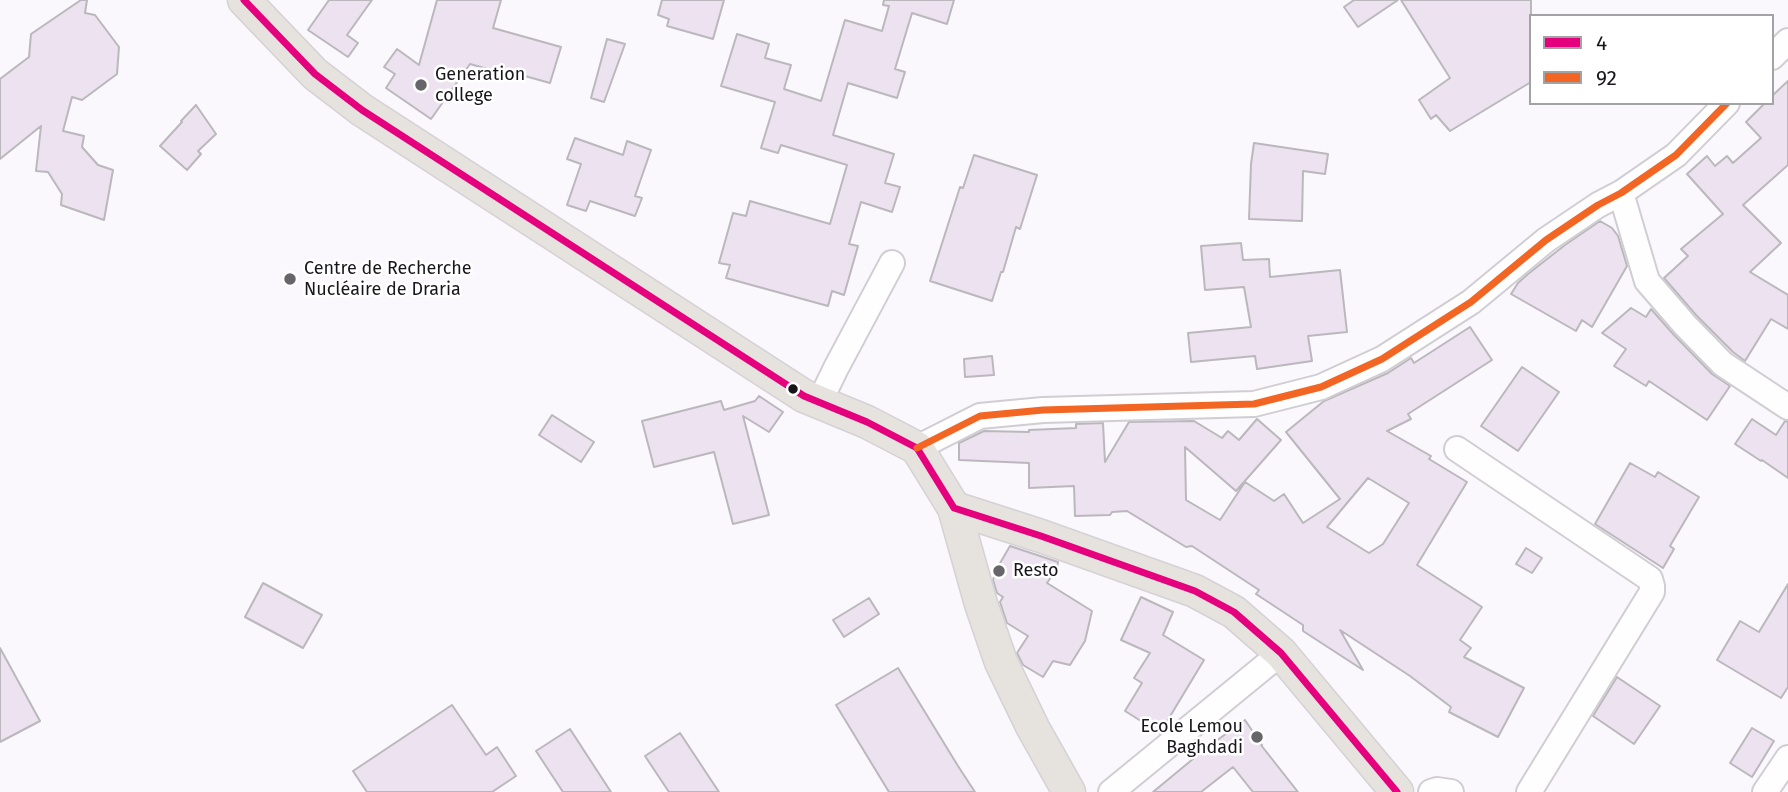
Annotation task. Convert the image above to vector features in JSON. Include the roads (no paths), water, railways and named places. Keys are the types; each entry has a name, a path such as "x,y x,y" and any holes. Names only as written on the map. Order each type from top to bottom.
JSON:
{"main road":[{"path":"244,0 315,74 362,110 804,397 867,422 917,448 954,508 981,604 1001,662 1032,728 1069,792"},
{"path":"954,508 1195,591 1234,612 1281,653 1397,792"}],"street":[{"path":"1774,55 1788,41"},
{"path":"917,448 980,416 1043,410 1254,404 1321,387 1382,359 1460,310 1546,240 1676,155 1725,105"},
{"path":"1621,193 1647,281 1723,364 1788,407"},
{"path":"819,403 892,263"},
{"path":"1457,449 1650,579 1652,586 1652,592 1529,792"},
{"path":"1111,792 1281,653"},
{"path":"1765,792 1788,758"},
{"path":"1431,792 1451,792"}],"place":[{"name":"Generation college","path":"421,85"},
{"name":"Centre de Recherche Nucléaire de Draria","path":"290,279"},
{"name":"Resto","path":"999,571"},
{"name":"Ecole Lemou Baghdadi","path":"1257,737"}]}
